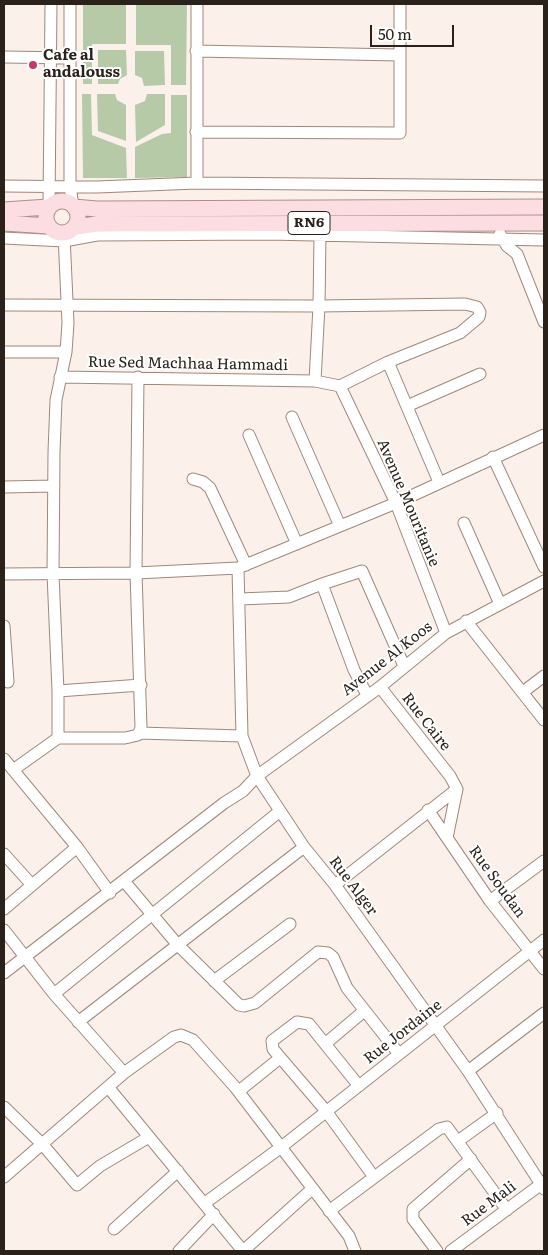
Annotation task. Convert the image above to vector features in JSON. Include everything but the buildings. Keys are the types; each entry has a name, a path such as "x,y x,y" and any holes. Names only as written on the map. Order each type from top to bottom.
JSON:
{"main road":[{"name":"RN6","path":"4,210 49,207 58,201 74,206 107,209 544,207"},
{"path":"49,207 45,217 48,226 55,232 67,234 78,217 74,206"},
{"path":"4,223 48,226"},
{"name":"RN6","path":"67,234 97,224 499,231 520,223 544,223"}],"street":[{"path":"49,207 51,186 51,4"},
{"path":"70,4 70,186 74,206"},
{"path":"197,4 197,183"},
{"path":"196,132 400,133 400,4"},
{"path":"196,52 399,55"},
{"path":"4,56 70,58"},
{"path":"4,186 197,183 544,186"},
{"path":"500,186 500,206"},
{"path":"528,186 528,206"},
{"path":"517,254 522,239 520,223"},
{"path":"4,238 67,234 320,234 499,231 522,239 544,240"},
{"path":"499,231 517,254 544,322"},
{"path":"58,738 53,574 54,424 60,377 66,352 69,307 67,234"},
{"path":"315,381 320,234"},
{"path":"4,305 69,307 465,304 477,307 479,317 460,332 388,362 340,386"},
{"path":"4,352 66,352"},
{"path":"388,362 439,482"},
{"path":"407,406 480,374"},
{"name":"Rue Sed Machhaa Hammadi","path":"60,377 315,381 340,386"},
{"path":"138,378 136,573 141,685 139,733"},
{"name":"Avenue Mouritanie","path":"340,386 396,503 446,633"},
{"path":"292,417 340,526"},
{"path":"249,435 297,544"},
{"path":"4,574 136,573 242,567 396,503 544,435"},
{"path":"493,457 544,567"},
{"path":"193,479 204,482 210,488 242,567"},
{"path":"4,487 54,486"},
{"path":"464,523 500,604"},
{"name":"Rue Alger","path":"242,567 240,598 242,736 257,776 304,847 335,884 468,1071 543,1185"},
{"path":"240,598 289,597 362,571 404,666"},
{"name":"Avenue Al Koos","path":"4,972 110,893 224,803 243,791 257,776 380,687 446,633 544,581"},
{"path":"322,584 354,670 367,695"},
{"path":"466,621 544,720"},
{"path":"4,626 8,682"},
{"path":"523,692 544,676"},
{"path":"58,691 141,685"},
{"name":"Rue Caire","path":"380,687 450,776 457,789"},
{"path":"13,770 58,738 125,738 139,733 242,736"},
{"path":"4,759 77,847 110,893"},
{"path":"335,884 457,789"},
{"path":"447,838 457,789"},
{"name":"Rue Soudan","path":"428,810 490,901 544,969"},
{"path":"54,994 280,811"},
{"path":"4,908 77,847"},
{"path":"78,1022 304,847"},
{"path":"4,854 32,885"},
{"path":"490,901 544,861"},
{"path":"124,882 177,944 238,1005 249,1006 318,952 323,951 333,957 340,976 364,1011 399,1054"},
{"path":"214,981 290,924"},
{"path":"4,930 54,994 124,1074"},
{"name":"Rue Jordaine","path":"205,1203 280,1148 544,940"},
{"path":"325,1044 364,1011"},
{"path":"468,1071 544,1013"},
{"path":"358,1086 309,1024 297,1022 272,1041 273,1049 326,1111 374,1177"},
{"path":"4,1177 124,1074 174,1037 181,1035 193,1040 239,1092 349,1236 355,1251"},
{"path":"239,1092 280,1058"},
{"path":"108,1087 243,1251 312,1189"},
{"path":"4,1106 77,1184 100,1166 149,1138"},
{"path":"458,1141 497,1113"},
{"path":"329,1211 439,1129 447,1127 507,1210"},
{"path":"437,1251 413,1219 413,1209 471,1159"},
{"path":"114,1229 178,1171"},
{"name":"Rue Mali","path":"451,1251 543,1185"},
{"path":"179,1251 214,1214"}],"green space":[{"path":"83,4 126,4 126,44 92,44 92,84 83,84"},
{"path":"136,4 187,4 186,85 171,85 171,45 136,45"},
{"path":"98,50 126,50 127,75 120,79 118,84 98,84"},
{"path":"135,51 164,51 165,85 144,86 142,78 135,75"},
{"path":"82,94 91,94 92,135 126,148 127,178 83,178"},
{"path":"97,94 115,94 117,100 126,105 126,141 98,131"},
{"path":"147,94 165,94 165,125 136,142 135,105 145,101"},
{"path":"171,95 187,95 187,177 135,178 135,147 162,134 171,133"}],"place":[{"name":"Cafe al andalouss","path":"33,65"}]}
